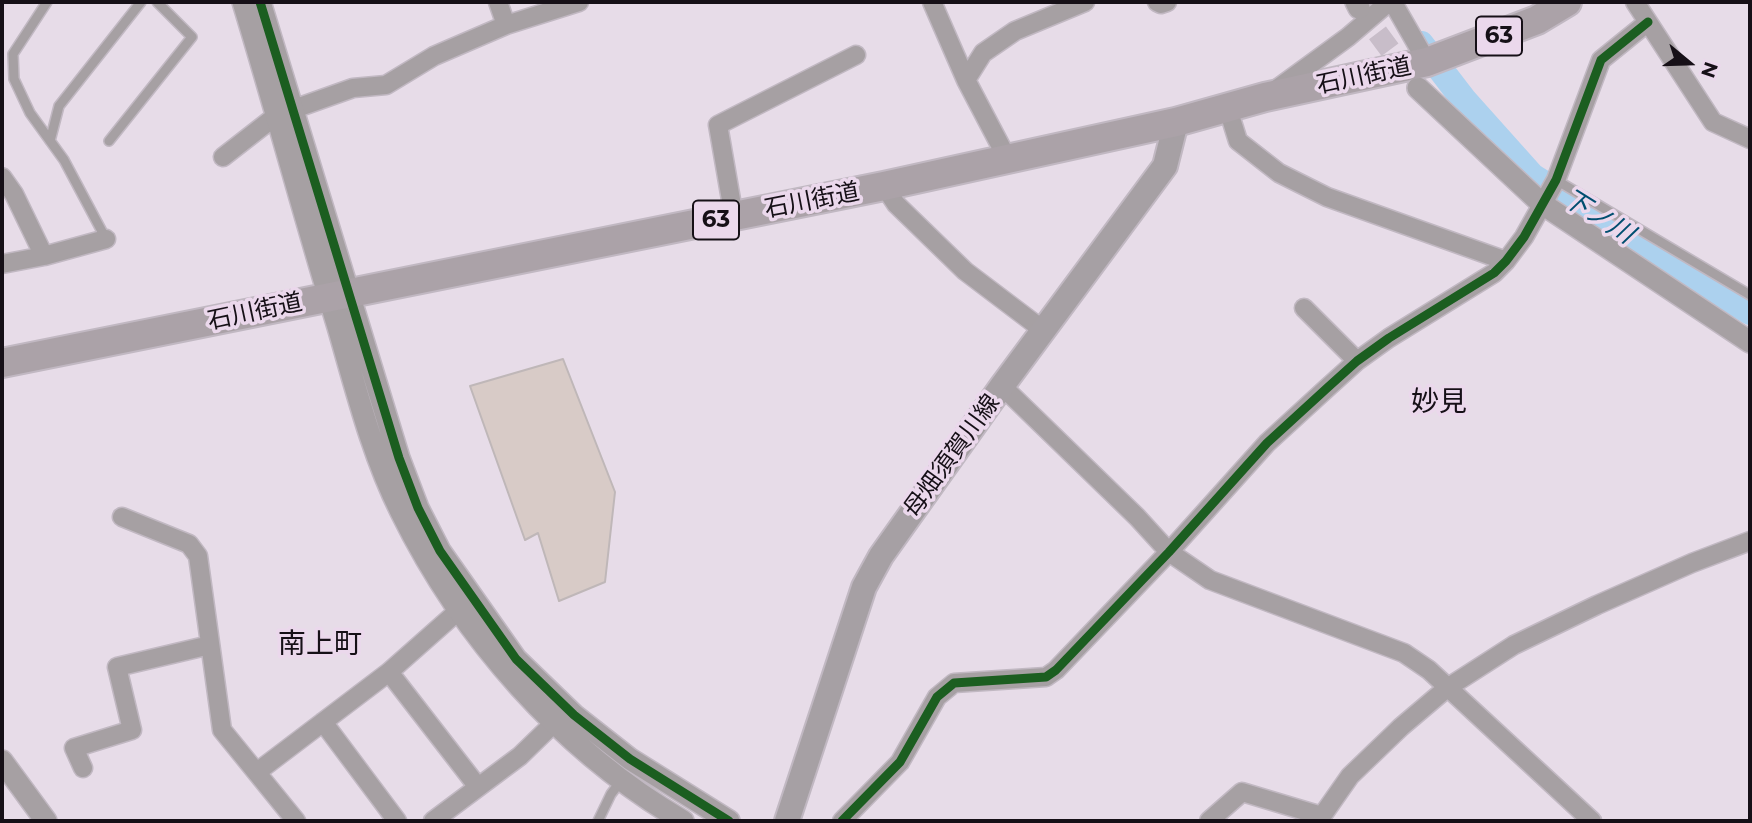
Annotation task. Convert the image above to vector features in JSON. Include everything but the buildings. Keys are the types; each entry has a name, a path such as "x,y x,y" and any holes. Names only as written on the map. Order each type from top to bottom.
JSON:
{"main road":[{"name":"石川街道","path":"2,363 884,187 1176,122 1265,97 1423,75 1567,2"},
{"name":"母畑須賀川線","path":"788,821 864,587 881,556 1002,386 1165,166 1176,122"}],"street":[{"path":"243,2 285,112"},
{"path":"260,2 285,112 338,295 369,432 400,511 458,611 499,665 554,723 621,781 682,821"},
{"path":"498,2 506,25"},
{"path":"223,157 285,112 353,89 386,85 434,56 506,25 579,2"},
{"path":"933,2 966,80 1008,160"},
{"path":"966,80 983,53 1015,31 1085,2"},
{"path":"1157,2 1167,2"},
{"path":"1265,97 1348,37 1389,2"},
{"path":"1395,2 1423,75 1541,203 1750,342"},
{"path":"1635,2 1713,122 1750,139"},
{"path":"842,821 900,762 937,696 954,683 1046,677 1056,670 1170,552 1267,443 1357,361 1494,273 1524,237 1556,180 1601,60 1647,22"},
{"path":"734,217 718,125 856,55"},
{"path":"1228,109 1238,141 1279,173 1326,197 1506,261"},
{"path":"2,177 14,194 44,257"},
{"path":"884,187 896,204 965,271 1043,330"},
{"path":"2,264 44,257 106,239"},
{"path":"338,295 418,508 440,551 516,659 574,715 630,759 729,821"},
{"path":"1304,308 1357,361"},
{"path":"1002,386 1170,552 1210,580 1404,653 1429,670 1592,821"},
{"path":"121,517 189,544 198,556 222,730 296,821"},
{"path":"1209,821 1242,792 1321,819 1350,776 1447,688 1514,646 1597,605 1750,541"},
{"path":"257,772 389,672 458,611"},
{"path":"83,768 74,748 132,730 117,667 210,645"},
{"path":"389,672 478,788"},
{"path":"323,722 397,821"},
{"path":"433,821 520,756 554,723"},
{"path":"4,770 46,821"},
{"path":"701,805 719,821"}],"lane":[{"path":"47,2 13,54 14,79 30,113 64,160 106,239"},
{"path":"50,141 59,106 141,2"},
{"path":"109,141 192,37 157,2"},
{"path":"1556,180 1750,295"},
{"path":"598,821 611,794 621,781"}],"waterway":[{"name":"下ノ川","path":"1421,44 1464,100 1532,176 1750,312"}],"tunnel":[{"path":"1359,8 1411,78"}],"cycle path":[{"path":"260,2 399,458 418,508 440,551 516,659 574,715 630,759 729,821"},
{"path":"842,821 900,762 937,697 954,683 1046,677 1056,670 1169,552 1267,443 1326,389 1357,361 1389,338 1494,273 1524,237 1556,180 1601,60 1648,22"}],"district":[{"name":"妙見","path":"1439,403"},
{"name":"南上町","path":"320,645"}]}
